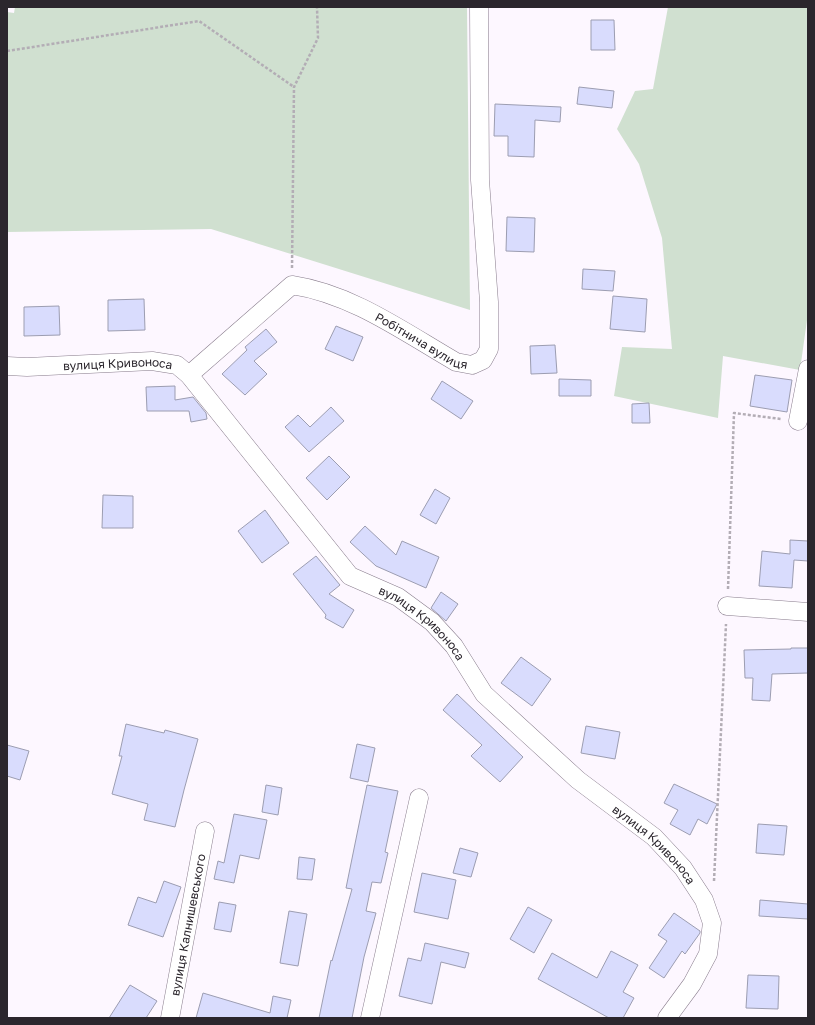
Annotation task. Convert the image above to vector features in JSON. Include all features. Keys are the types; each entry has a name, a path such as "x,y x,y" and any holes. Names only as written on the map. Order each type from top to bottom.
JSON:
{"street":[{"name":"Робітнича вулиця","path":"292,285 306,287 346,300 456,362 472,365 483,360 489,349 489,302 480,180 479,7"},
{"path":"189,375 292,285"},
{"name":"вулиця Кривоноса","path":"7,366 27,367 152,361 178,365 189,375 350,576 398,597 432,622 454,646 484,694 578,780 654,837 683,868 704,900 712,923 708,954 692,984 667,1018"},
{"path":"798,421 807,375"},
{"path":"727,606 808,612"},
{"path":"370,1018 419,798"},
{"name":"вулиця Калнишевського","path":"170,1018 205,831"}],"path":[{"path":"292,285 294,87 318,38 317,7"},
{"path":"7,51 199,21 294,87"},
{"path":"714,884 734,413 798,421"}],"green space":[{"path":"15,7 467,7 470,310 211,229 7,232 7,12 14,13"},
{"path":"668,7 808,7 808,313 800,370 723,356 718,418 614,396 622,347 672,349 662,238 639,164 617,129 635,91 653,89"}],"building":[{"path":"591,20 614,20 615,50 591,50"},
{"path":"579,87 614,91 612,108 577,104"},
{"path":"495,104 561,107 560,122 535,120 534,157 508,156 508,136 494,136"},
{"path":"507,217 535,218 534,252 506,251"},
{"path":"583,269 615,271 613,291 582,289"},
{"path":"613,296 647,299 645,332 610,329"},
{"path":"144,299 145,330 108,331 108,300"},
{"path":"59,306 60,335 24,336 24,307"},
{"path":"336,326 363,337 353,361 325,349"},
{"path":"266,329 277,342 254,361 267,374 245,395 222,374 247,350 245,347"},
{"path":"555,345 557,373 531,374 530,346"},
{"path":"755,375 792,380 787,412 750,406"},
{"path":"559,379 591,380 591,396 559,396"},
{"path":"442,381 473,401 461,419 431,399"},
{"path":"175,386 175,400 193,397 206,413 207,419 191,422 189,411 147,411 146,387"},
{"path":"649,403 650,423 632,423 632,404"},
{"path":"331,407 344,421 309,452 285,427 298,415 310,427"},
{"path":"329,456 350,477 327,500 306,478"},
{"path":"435,489 450,498 436,524 420,515"},
{"path":"103,495 133,496 133,528 102,528"},
{"path":"265,510 289,543 262,563 238,531"},
{"path":"365,526 396,555 402,541 439,557 426,588 376,566 350,542"},
{"path":"790,540 808,541 808,561 794,560 792,588 759,586 762,551 790,554"},
{"path":"316,556 340,585 329,594 354,610 343,628 325,618 326,615 293,574"},
{"path":"441,592 458,604 446,621 431,608"},
{"path":"808,648 808,673 772,674 770,701 752,700 753,678 745,678 744,650"},
{"path":"521,657 551,679 532,706 501,683"},
{"path":"457,694 523,757 500,782 471,756 482,745 443,710"},
{"path":"126,724 164,733 165,730 198,739 175,827 144,820 148,804 112,794 122,756 119,756"},
{"path":"586,726 620,732 615,759 581,753"},
{"path":"357,744 375,748 368,782 350,778"},
{"path":"7,745 29,751 20,780 7,776"},
{"path":"674,784 717,804 707,824 698,819 690,835 670,824 678,810 664,803"},
{"path":"266,785 282,788 278,815 262,812"},
{"path":"367,785 398,791 385,852 388,853 381,883 372,882 366,911 376,913 364,957 352,1018 319,1018 331,960 332,961 352,889 346,888"},
{"path":"234,814 267,820 259,859 240,855 234,883 214,879 218,861 224,863"},
{"path":"758,824 787,826 784,855 756,853"},
{"path":"460,848 478,853 471,877 453,873"},
{"path":"299,857 315,859 312,880 297,879"},
{"path":"422,873 456,880 448,919 414,912"},
{"path":"164,881 181,887 163,937 128,925 138,897 156,903"},
{"path":"760,900 808,904 808,919 759,916"},
{"path":"219,902 236,905 231,932 214,929"},
{"path":"528,907 552,920 534,953 510,939"},
{"path":"289,911 307,914 298,966 280,963"},
{"path":"674,913 700,931 700,933 685,954 682,951 664,978 649,968 667,941 658,935"},
{"path":"425,943 469,953 465,968 441,962 432,1004 399,996 408,958 421,961"},
{"path":"611,951 638,965 623,992 634,998 623,1018 609,1018 538,979 552,953 597,978"},
{"path":"748,975 779,976 778,1009 746,1008"},
{"path":"130,985 157,1001 146,1018 109,1018"},
{"path":"203,993 270,1013 273,996 291,1000 287,1018 196,1018"}]}
